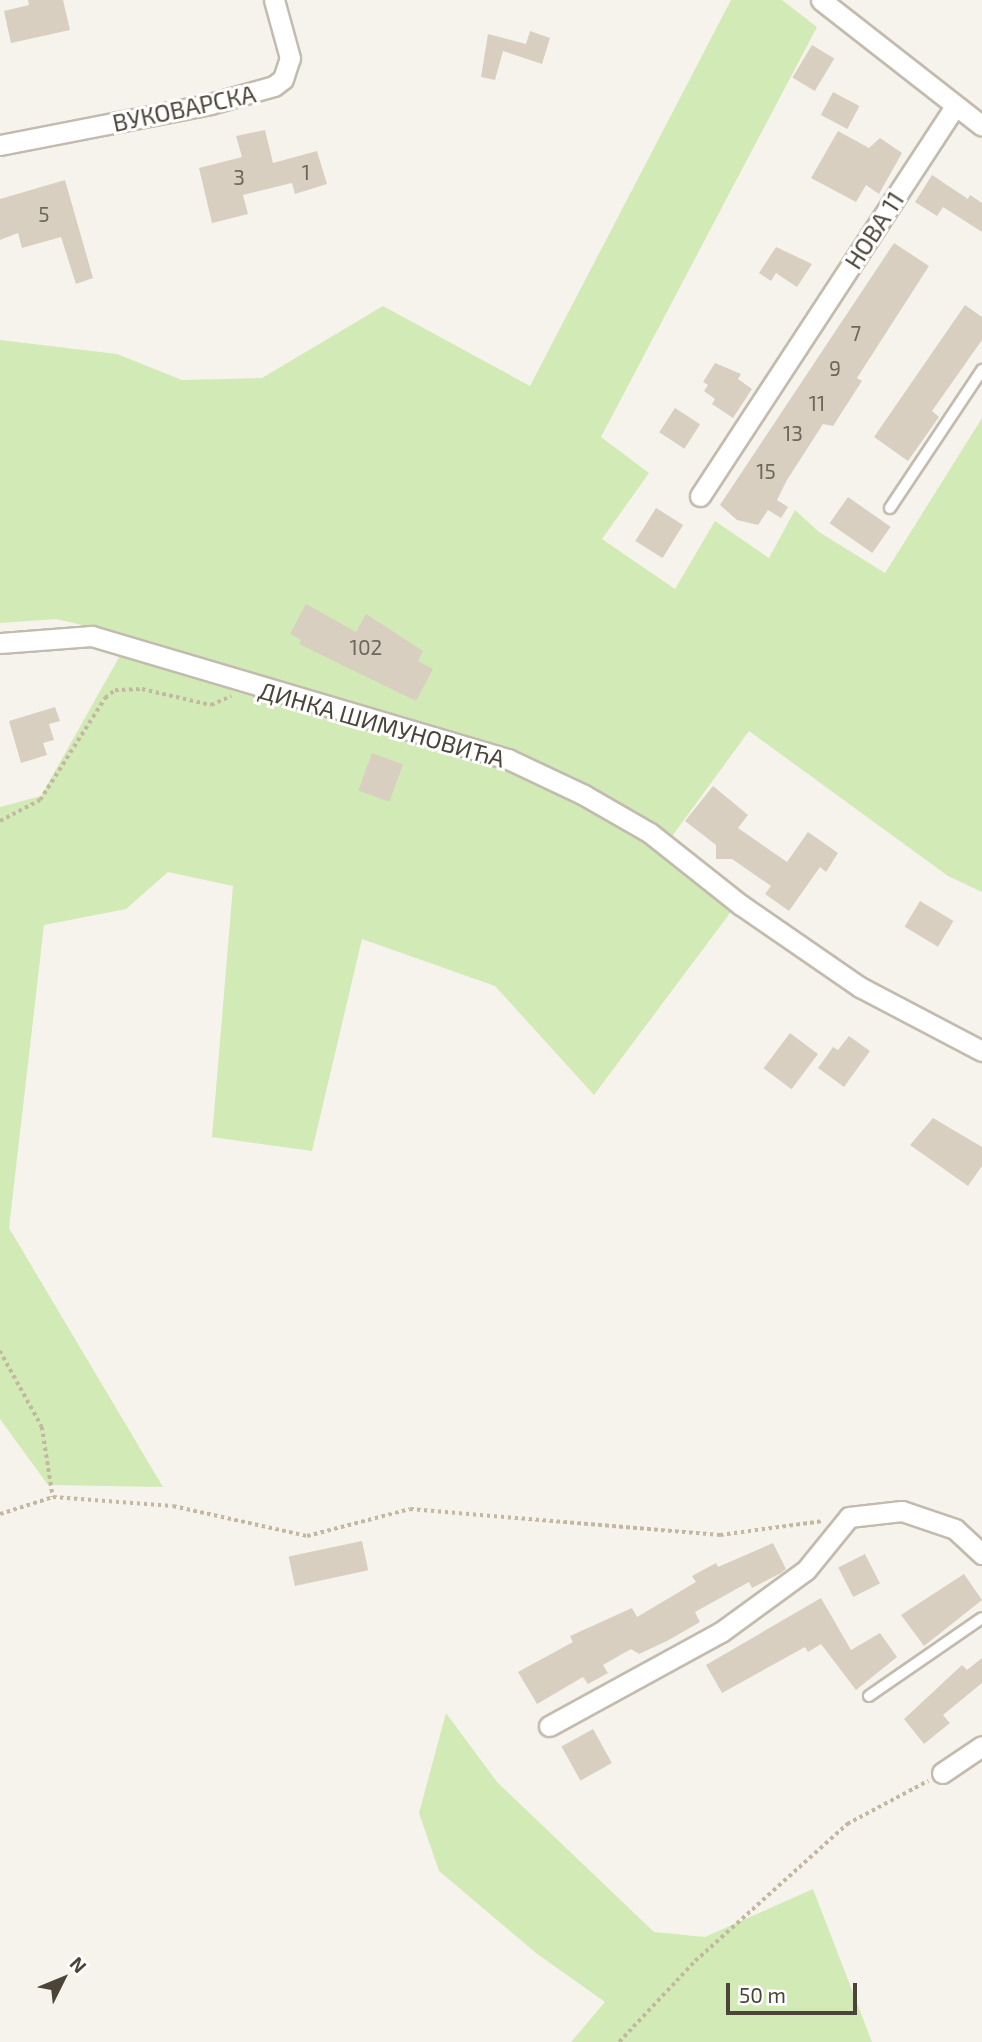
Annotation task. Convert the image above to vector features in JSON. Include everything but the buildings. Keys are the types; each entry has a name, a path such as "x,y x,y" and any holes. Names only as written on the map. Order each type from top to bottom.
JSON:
{"street":[{"name":"ВУКОВАРСКА","path":"0,145 265,91 283,79 290,58 274,0"},
{"path":"821,0 982,125"},
{"name":"НОВА 11","path":"700,496 955,106"},
{"name":"ДИНКА ШИМУНОВИЋА","path":"0,643 92,636 247,684 433,734 508,759 584,795 650,833 772,928 860,987 982,1051"},
{"path":"549,1727 721,1632 806,1570 849,1517 902,1511 955,1529 982,1554"},
{"path":"942,1773 982,1746"}],"lane":[{"path":"890,508 982,370"},
{"path":"869,1696 982,1618"}],"path":[{"path":"0,821 40,800 104,698 115,690 142,689 211,705 247,684"},
{"path":"0,1350 42,1427 53,1497"},
{"path":"0,1514 53,1497 173,1506 307,1536 410,1509 720,1535 849,1517"},
{"path":"619,2042 695,1961 847,1824 942,1773"}],"green space":[{"path":"731,0 782,0 817,27 601,437 649,473 602,539 675,589 715,521 769,558 795,510 819,532 885,573 982,418 982,892 948,876 749,731 662,850 733,909 594,1095 495,986 362,939 312,1151 212,1137 233,886 168,872 126,909 44,925 9,1228 163,1487 48,1485 0,1419 0,807 41,796 131,636 56,619 0,623 0,340 117,354 182,380 262,378 383,306 530,386"},
{"path":"446,1713 497,1782 654,1932 705,1937 813,1889 872,2042 571,2042 605,2002 536,1953 439,1871 419,1813"}]}
